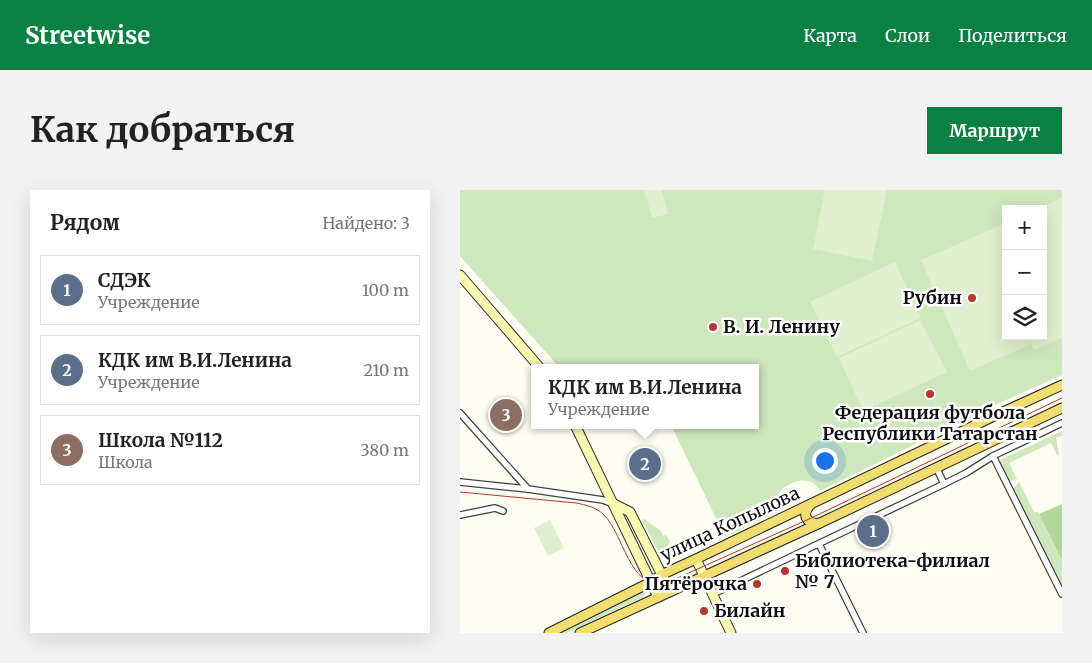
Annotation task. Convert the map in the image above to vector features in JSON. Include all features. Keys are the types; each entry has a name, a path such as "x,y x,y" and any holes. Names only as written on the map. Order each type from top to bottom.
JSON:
{"main road":[{"name":"улица Копылова","path":"549,633 651,582 661,575 1062,385"},
{"name":"улица Копылова","path":"580,633 820,523 1062,408"},
{"path":"811,504 806,509 806,516 809,522 813,524 820,523"}],"street":[{"path":"460,275 537,364"},
{"path":"460,413 528,489"},
{"path":"712,594 944,484 993,456 1062,422"},
{"path":"577,429 658,597"},
{"path":"993,456 1062,594"},
{"path":"936,468 944,484"},
{"path":"460,482 528,489 603,500 630,512 670,591"},
{"path":"460,515 495,508 503,511"},
{"path":"819,544 863,633"},
{"path":"696,559 731,633"}],"green space":[{"path":"460,190 1062,190 1062,375 986,409 820,491 815,484 804,480 789,484 778,495 779,511 725,537 673,429 759,429 759,364 556,364 460,256"},
{"path":"644,190 662,190 668,214 652,218"},
{"path":"825,190 887,190 872,261 813,249"},
{"name":"Рубин","path":"1062,198 1062,338 1034,350 1031,344 970,371 921,260 1002,225 1002,340 1047,340 1046,205"},
{"path":"895,262 921,318 837,357 810,302"},
{"path":"920,320 947,372 863,411 839,358"},
{"path":"1062,431 1062,436 1056,438 1059,454 1057,455 1051,443 1009,463 1017,479 1009,481 1000,464 1002,459"},
{"path":"1019,482 1034,512 1039,512 1062,560 1062,588 1013,489"},
{"path":"1062,504 1062,560 1039,514"},
{"path":"644,519 661,531 663,536 666,535 670,542 661,557 642,520"},
{"path":"550,520 564,548 548,556 534,528"},
{"path":"643,592 645,594 643,597 567,633 557,633"}],"tram line":[{"path":"460,492 576,503 594,508 601,512 611,523 635,570 652,583 664,584 807,520 1062,398"}],"place":[{"name":"Рубин","path":"972,298"},
{"name":"В. И. Ленину","path":"713,327"},
{"name":"Федерация футбола Республики Татарстан","path":"930,394"},
{"name":"Школа №112","path":"506,415"},
{"name":"КДК им В.И.Ленина","path":"645,464"},
{"name":"СДЭК","path":"873,531"},
{"name":"Библиотека-филиал № 7","path":"785,571"},
{"name":"Пятёрочка","path":"757,584"},
{"name":"Билайн","path":"704,611"}]}
